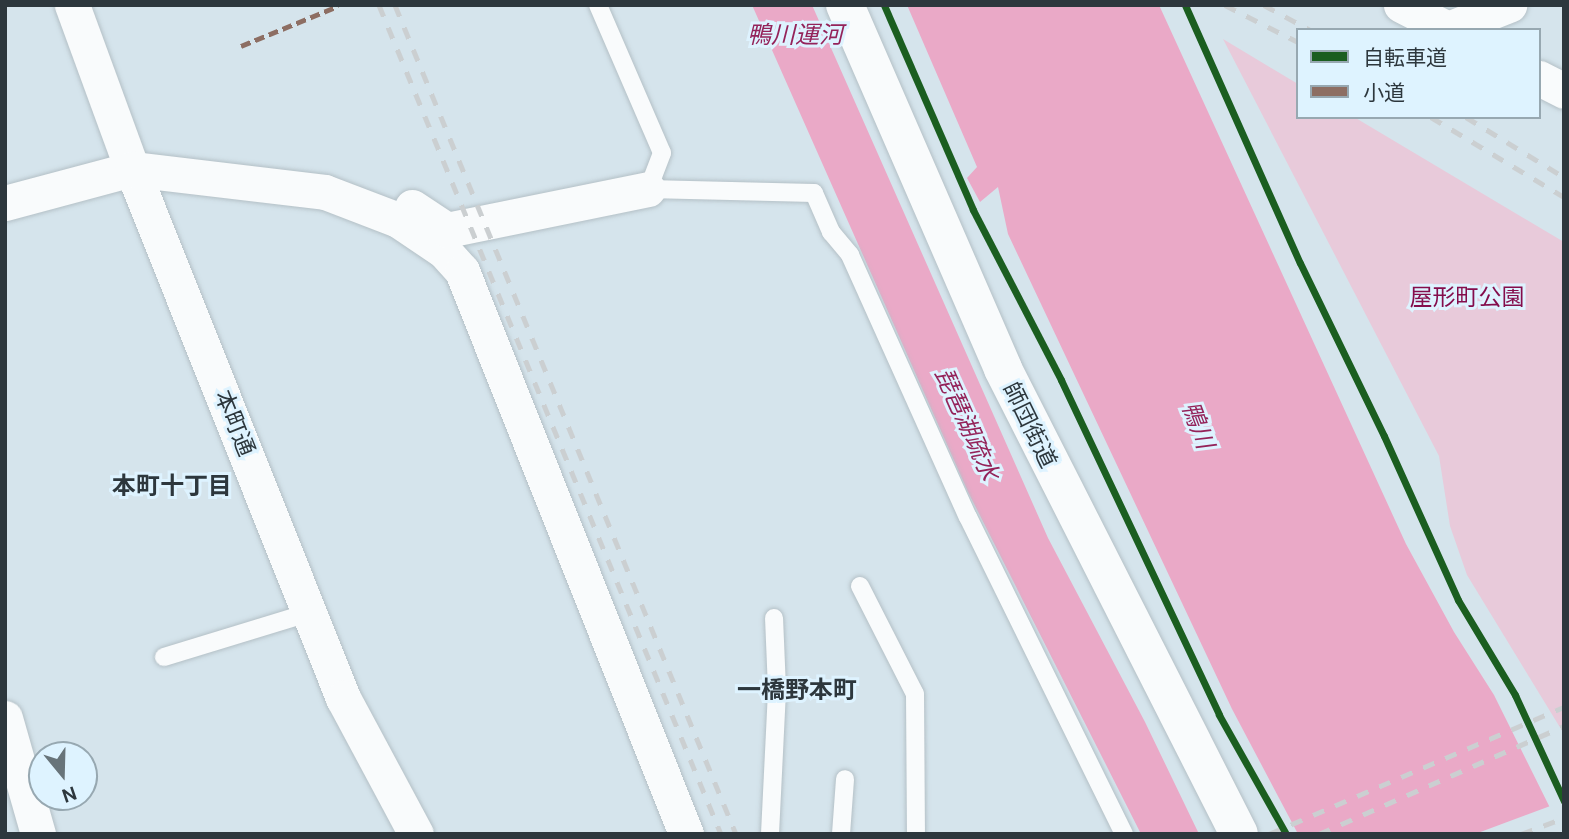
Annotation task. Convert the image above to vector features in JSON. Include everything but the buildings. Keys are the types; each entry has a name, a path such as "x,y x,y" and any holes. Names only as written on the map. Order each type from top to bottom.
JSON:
{"street":[{"name":"本町通","path":"72,5 132,169 311,612 343,698 409,832"},
{"name":"師団街道","path":"845,5 1003,369 1238,834"},
{"path":"1401,5 1447,28"},
{"path":"1452,28 1509,5"},
{"path":"1541,79 1564,91"},
{"path":"5,203 132,169 326,192 398,220 444,251 462,271 686,834"},
{"path":"326,192 355,187 384,194 424,213 447,230 648,190"},
{"path":"5,718 38,834"}],"lane":[{"path":"597,5 662,153 648,190 814,193 831,232 850,255 968,517 1124,834"},
{"path":"860,586 915,694 916,834"},
{"path":"164,657 311,612"},
{"path":"770,834 777,689 774,618"},
{"path":"841,834 845,779"}],"green space":[{"name":"屋形町公園","path":"1223,39 1296,83 1296,119 1357,119 1564,242 1564,734 1467,575 1450,526 1439,456"}],"water":[{"name":"鴨川運河","path":"752,5 812,5 1048,538 1145,722 1199,834 1141,834 968,492"},
{"name":"鴨川","path":"907,5 1159,5 1406,544 1454,632 1494,695 1563,834 1298,834 1232,709 1008,234 998,187 980,202 967,178 977,167"}],"pier":[{"path":"1553,805 1564,834 1475,834"}],"railway":[{"path":"379,5 721,834"},
{"path":"395,5 736,834"},
{"path":"1225,5 1296,41"},
{"path":"1264,5 1306,28"},
{"path":"1434,119 1564,197"},
{"path":"1469,119 1564,177"},
{"path":"1269,834 1564,707"},
{"path":"1319,834 1564,726"},
{"path":"1521,834 1564,818"}],"marked path":[{"path":"241,46 338,6"}],"cycle path":[{"path":"884,5 973,210 1061,380 1219,715 1286,834"},
{"path":"1185,5 1300,263 1384,436 1458,600 1515,695 1564,801"}],"district":[{"name":"本町十丁目","path":"172,486"},
{"name":"一橋野本町","path":"797,690"}],"water label":[{"name":"琵琶湖疏水","path":"967,424"}]}
